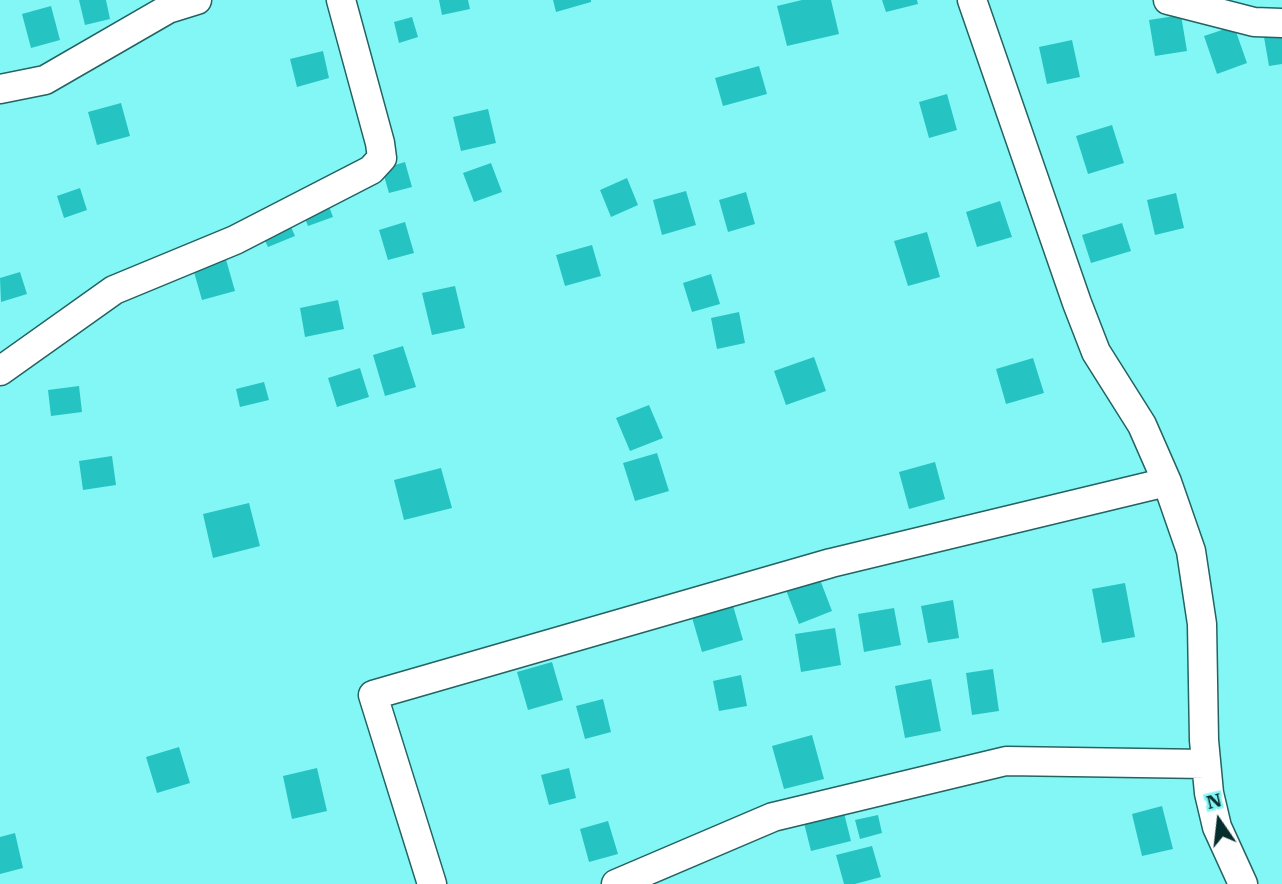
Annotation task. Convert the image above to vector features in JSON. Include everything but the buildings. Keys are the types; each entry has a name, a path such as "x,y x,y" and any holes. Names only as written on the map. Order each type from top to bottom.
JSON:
{"street":[{"path":"0,89 45,80 168,9 197,0"},
{"path":"0,371 114,290 235,240 371,170 382,159 341,0"},
{"path":"972,0 1096,352 1142,425 1167,482 1191,551 1202,624 1209,793 1217,827 1243,884"},
{"path":"1168,0 1254,22 1282,23"},
{"path":"432,884 373,695 831,563 1167,482"},
{"path":"616,884 773,817 1006,761 1206,764"}]}
